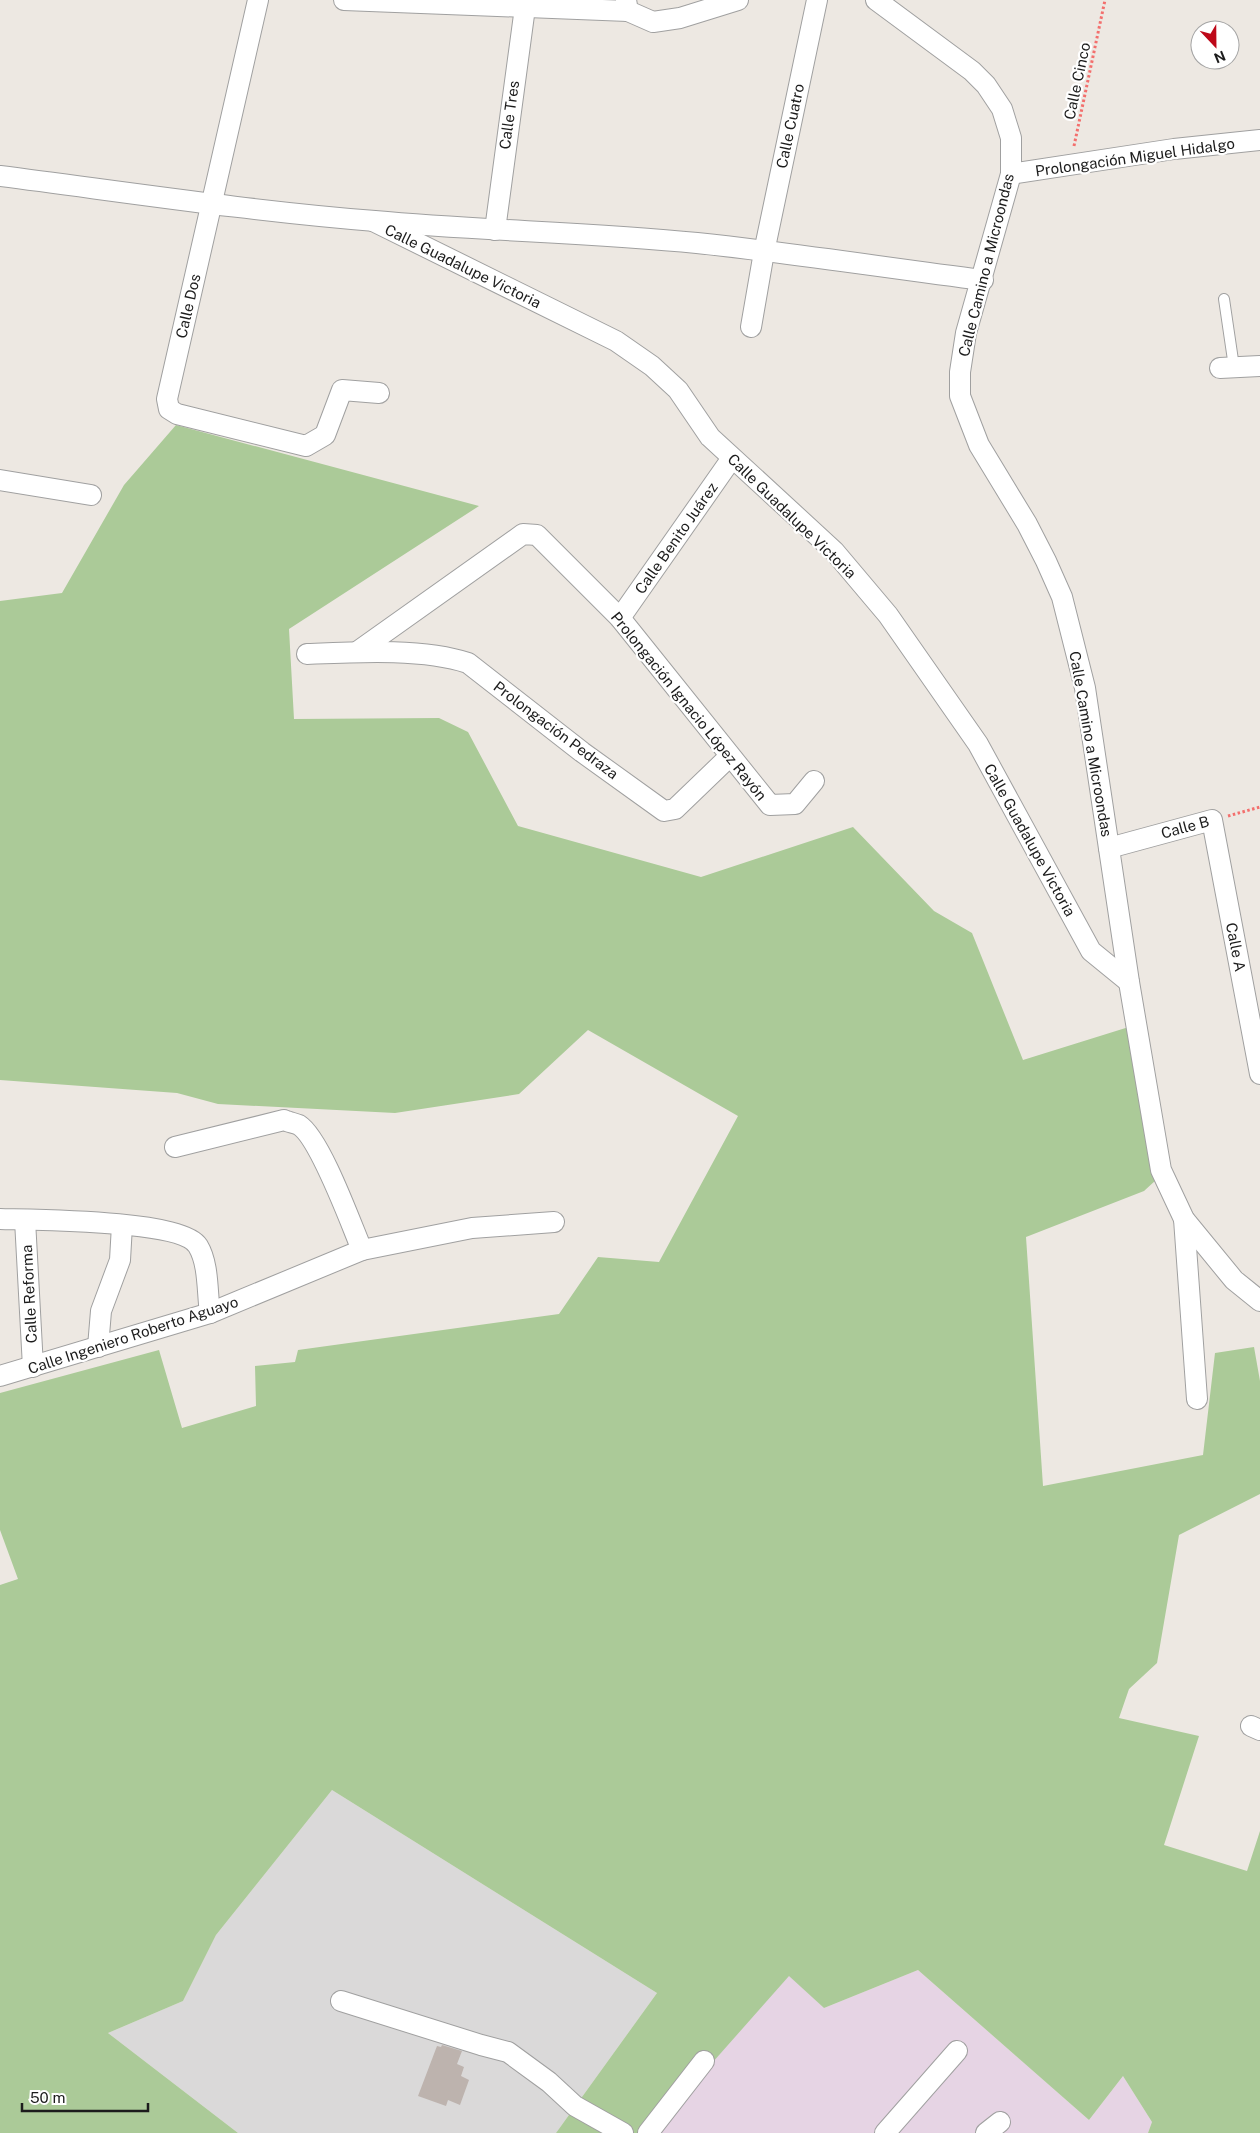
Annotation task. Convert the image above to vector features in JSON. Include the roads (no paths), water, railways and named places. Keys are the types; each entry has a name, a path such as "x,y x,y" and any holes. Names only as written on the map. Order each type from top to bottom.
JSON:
{"street":[{"name":"Calle Dos","path":"258,0 167,399 169,408 177,414 306,446 325,436 342,390 379,393"},
{"path":"344,0 627,6 653,22 680,18 738,0"},
{"name":"Calle Cuatro","path":"751,327 764,252 817,0"},
{"name":"Calle Camino a Microondas","path":"876,0 972,71 986,85 1002,109 1011,138 1011,174 983,280 966,333 960,372 960,396 979,445 1027,524 1062,597 1085,688 1129,982 1161,1170 1184,1219 1234,1280 1260,1301"},
{"name":"Calle Tres","path":"495,230 525,4"},
{"name":"Prolongación Miguel Hidalgo","path":"1011,174 1174,149 1260,140"},
{"name":"Calle Guadalupe Victoria","path":"0,176 212,204 373,221 614,236 764,252 983,280"},
{"name":"Calle Guadalupe Victoria","path":"373,221 616,341 652,366 678,390 710,436 834,551 888,614 978,744 1091,951 1129,982"},
{"path":"1227,367 1260,366"},
{"name":"Calle Benito Juárez","path":"620,618 732,458"},
{"path":"0,480 92,495"},
{"name":"Prolongación Ignacio López Rayón","path":"357,652 523,534 537,535 620,618 729,757 770,805 795,804 814,781"},
{"name":"Prolongación Pedraza","path":"307,654 357,652 422,656 457,660 468,664 582,752 664,811 675,809 729,757"},
{"name":"Calle B","path":"1109,848 1212,820"},
{"name":"Calle A","path":"1212,820 1257,1040 1260,1074"},
{"path":"175,1147 284,1120 300,1126 312,1141 328,1170 362,1250"},
{"path":"0,1219 122,1224 176,1232 189,1237 198,1245 203,1258 210,1313"},
{"path":"1184,1219 1197,1399"},
{"name":"Calle Reforma","path":"25,1220 34,1368"},
{"name":"Calle Ingeniero Roberto Aguayo","path":"0,1376 34,1368 210,1313 362,1250 472,1228 554,1222"},
{"path":"98,1347 101,1311 120,1260 122,1224"},
{"path":"341,2001 508,2052 549,2082 575,2106 623,2133"},
{"path":"885,2133 957,2051"},
{"path":"648,2133 704,2061"}],"lane":[{"path":"1224,299 1227,367"}]}
